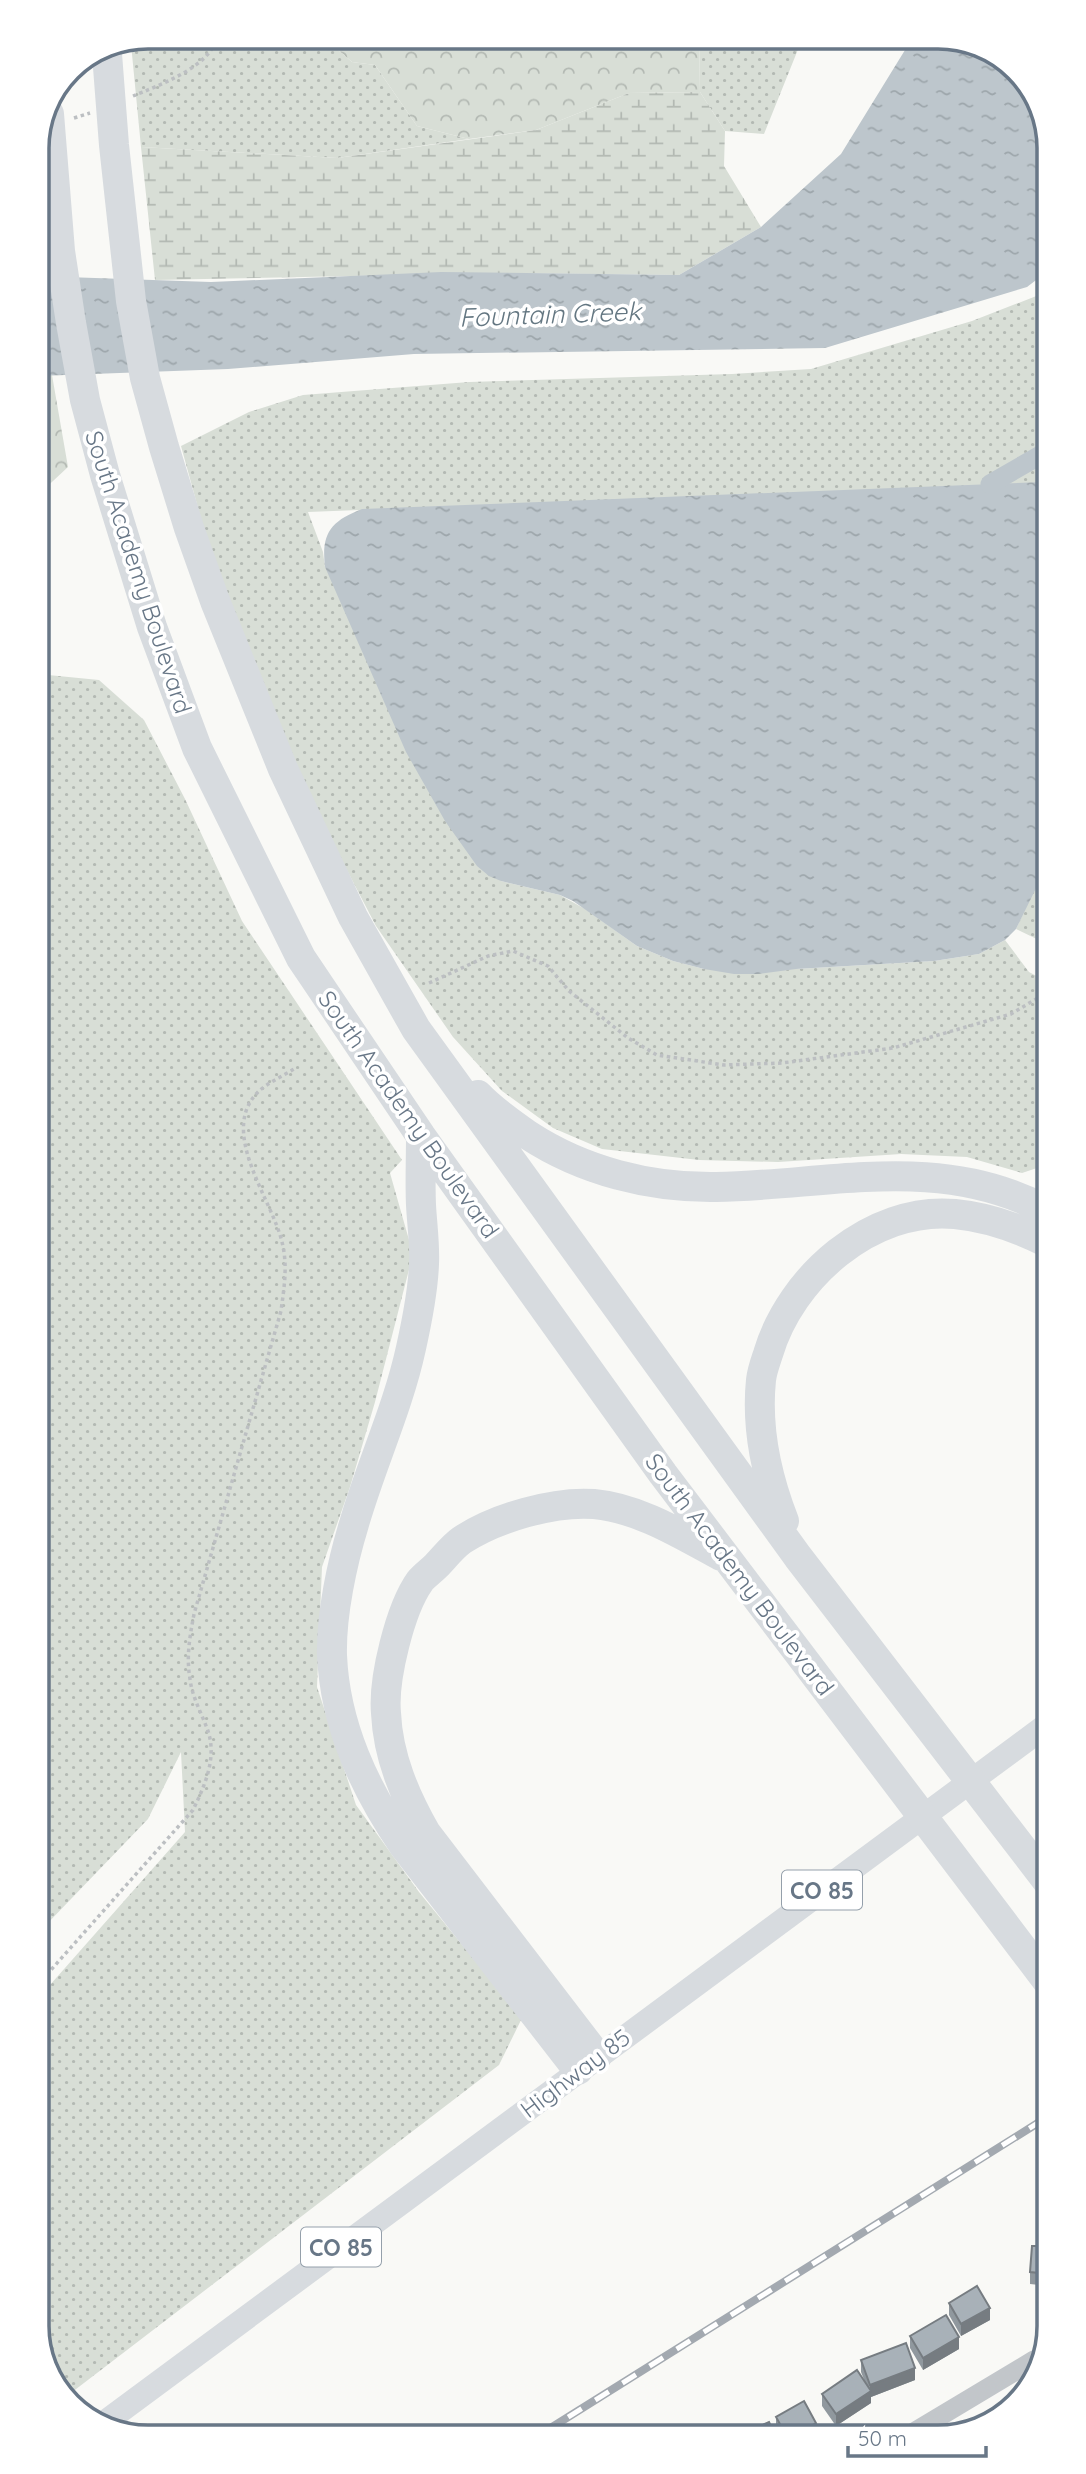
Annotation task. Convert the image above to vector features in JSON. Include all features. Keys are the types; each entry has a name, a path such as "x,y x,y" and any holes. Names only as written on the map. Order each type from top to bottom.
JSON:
{"highway":[{"path":"107,60 131,301 145,378 164,447 188,528 215,601 283,769 354,917 416,1029 798,1557 1037,1868"},
{"name":"South Academy Boulevard","path":"59,117 60,251 85,400 105,475 152,627 197,748 301,958 421,1136 663,1474 1037,1967"},
{"path":"416,1029 492,1110 551,1150 593,1168 635,1179 715,1187 905,1175 956,1179 993,1187 1037,1206"},
{"path":"421,1136 424,1263 419,1305 411,1349 353,1526 336,1604 332,1655 338,1694 346,1731 360,1773 379,1809 404,1846 588,2063"},
{"path":"798,1557 773,1493 764,1458 760,1422 761,1377 773,1335 790,1305 813,1274 843,1249 877,1228 917,1216 953,1213 987,1220 1037,1238"},
{"path":"588,2063 426,1833 407,1800 392,1754 386,1713 388,1672 402,1620 420,1581 461,1541 506,1519 555,1506 594,1504 639,1515 728,1560"}],"main road":[{"name":"Highway 85","path":"111,2418 1037,1732"}],"street":[{"path":"928,2425 1024,2374"}],"path":[{"path":"126,98 161,84 202,61 211,49"},
{"path":"59,117 91,112"},
{"path":"429,983 488,956 513,951 548,966 579,999 628,1038 657,1055 724,1065 782,1063 893,1048 1011,1014 1037,998"},
{"path":"49,1972 194,1810 205,1785 211,1759 209,1733 190,1681 187,1647 194,1614 281,1311 287,1270 282,1242 242,1134 246,1112 257,1093 294,1069"}],"green space":[{"path":"337,49 352,62 375,65 417,126 469,139 337,158 141,147 132,51"},
{"path":"337,49 699,49 700,92 629,93 536,130 469,139 417,126 375,65 352,62"},
{"path":"699,49 798,49 764,134 725,131 700,92"},
{"path":"700,92 725,131 724,166 761,227 679,275 498,273 155,280 141,147 337,158 536,130 629,93"},
{"path":"1037,296 1037,483 308,512 323,552 325,567 501,881 560,895 585,909 637,946 673,961 704,969 796,969 934,961 979,954 1005,940 1029,972 1037,976 1037,1168 1022,1173 967,1157 901,1154 778,1162 699,1160 602,1149 553,1128 502,1091 453,1037 376,926 288,757 220,588 181,446 249,412 303,395 469,382 811,369 972,321"},
{"path":"49,375 52,375 68,467 49,485"},
{"path":"49,675 99,680 144,720 185,799 242,921 402,1160 390,1173 413,1254 375,1402 350,1487 322,1567 317,1687 356,1805 419,1892 522,2018 499,2065 74,2391 54,2358 49,2326 49,1986 185,1832 181,1752 148,1819 49,1922"},
{"path":"1037,883 1037,939 1016,929"}],"water":[{"name":"Fountain Creek","path":"906,49 945,49 964,52 988,62 1008,78 1027,104 1032,116 1037,148 1037,279 1027,287 825,348 414,354 228,369 49,376 49,276 211,282 441,272 679,275 761,227 841,154"},
{"path":"1037,482 1037,886 1016,929 1005,940 979,954 934,961 734,974 673,961 637,946 573,901 489,876 477,866 445,821 406,752 325,567 325,545 330,530 343,518 362,509"}],"building":[{"path":"1032,2246 1037,2246 1037,2273 1030,2272"},
{"path":"977,2286 990,2308 961,2324 949,2303"},
{"path":"946,2315 959,2337 923,2358 910,2336"},
{"path":"906,2343 915,2368 870,2385 861,2360"},
{"path":"857,2370 871,2391 836,2414 822,2394"},
{"path":"804,2401 816,2423 780,2425 776,2417"}],"waterway":[{"path":"990,484 1037,457"}],"railway":[{"path":"555,2425 1037,2124"}]}
